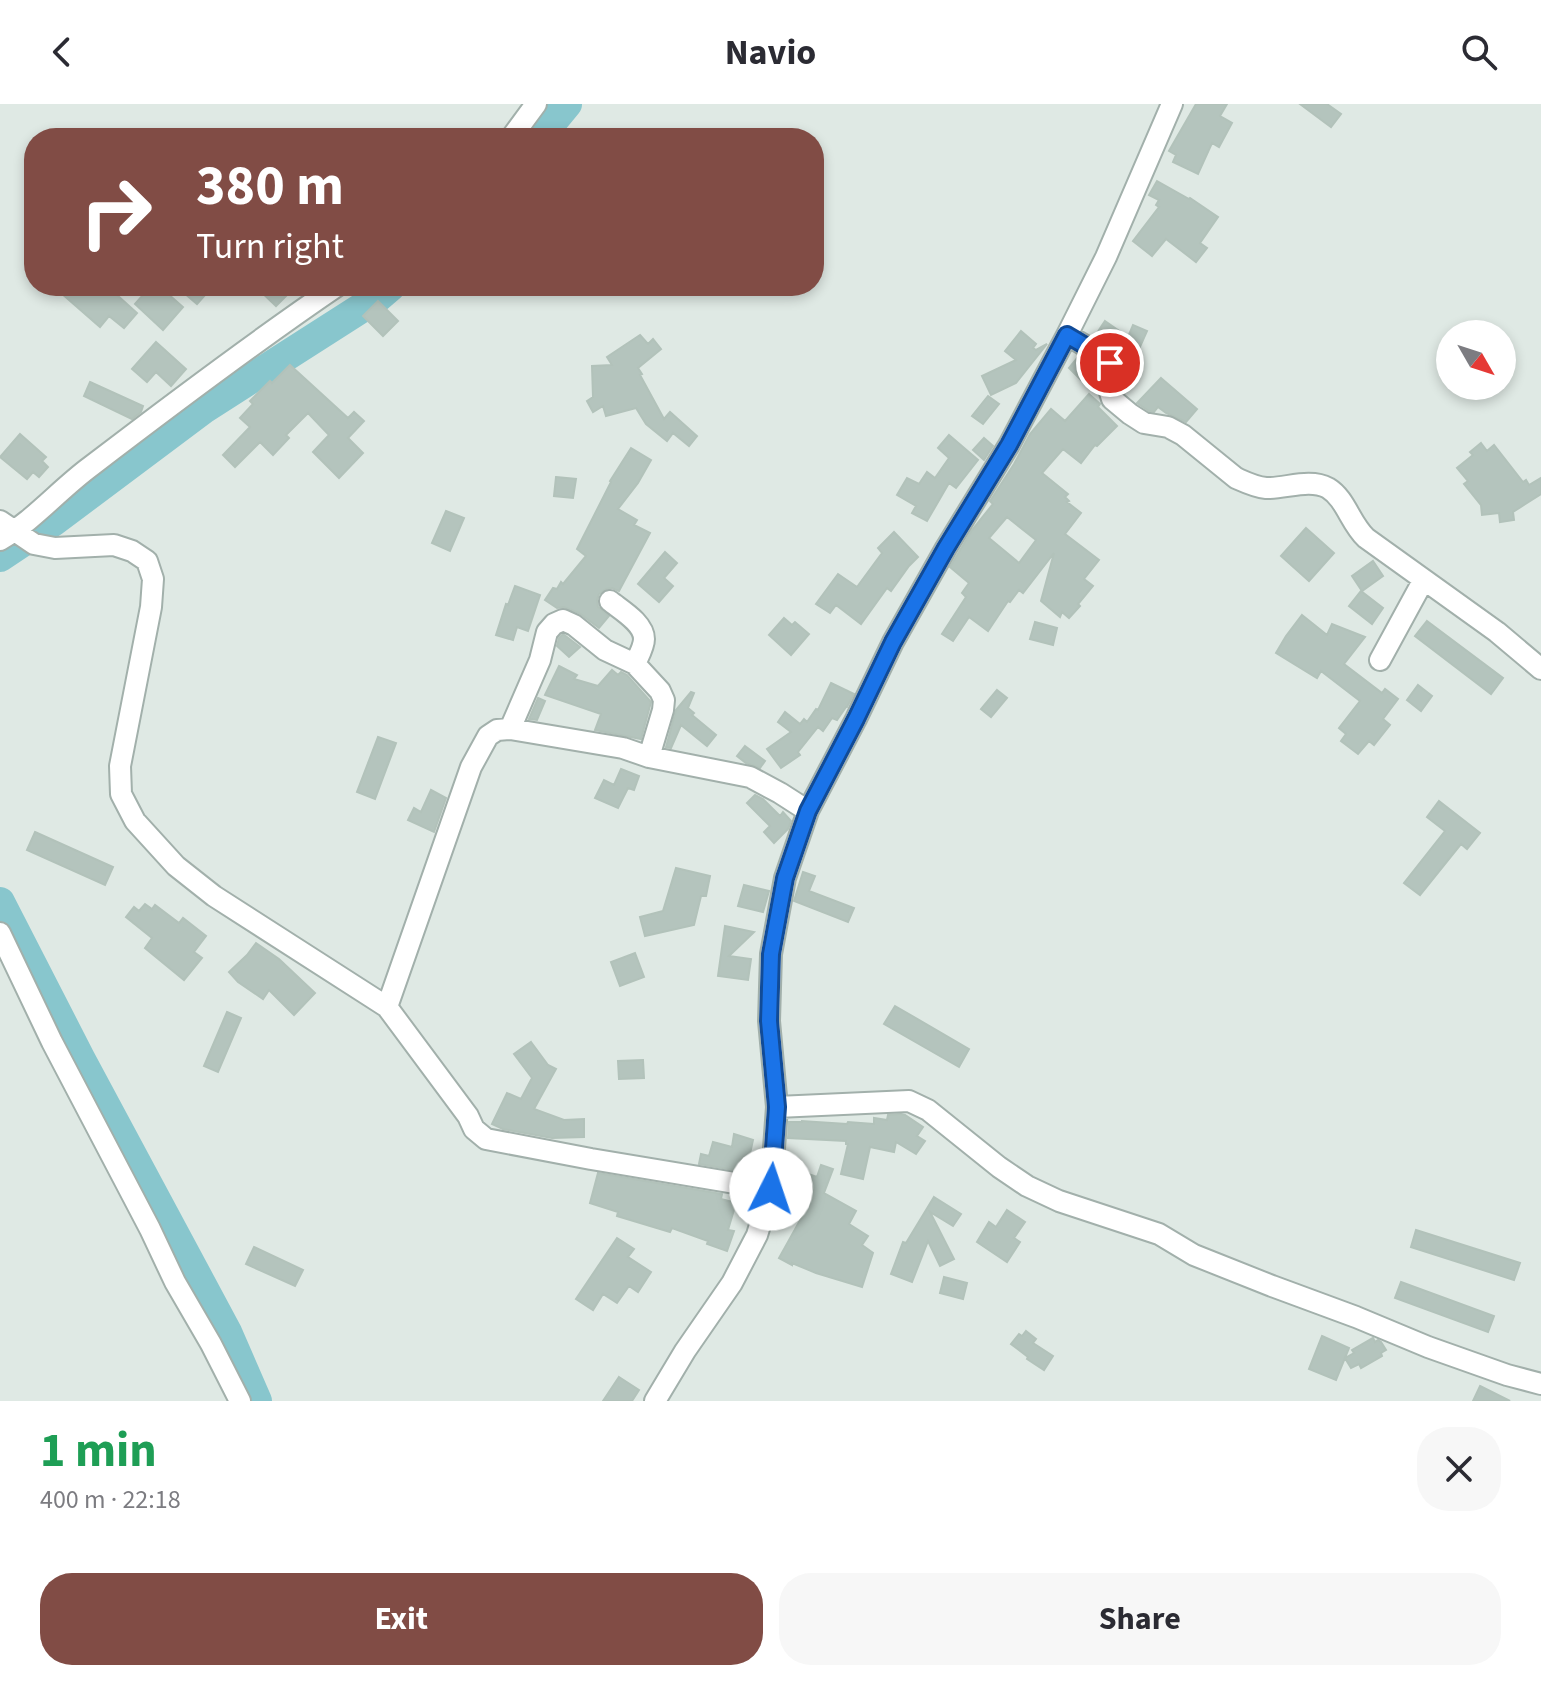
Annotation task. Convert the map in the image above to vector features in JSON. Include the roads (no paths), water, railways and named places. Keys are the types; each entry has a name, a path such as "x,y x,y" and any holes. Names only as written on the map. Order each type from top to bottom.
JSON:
{"street":[{"path":"518,128 536,104"},
{"path":"655,1401 732,1283 757,1235 771,1189 777,1107 769,1021 771,954 785,878 808,811 893,642 1009,445 1067,335 1106,257 1172,104"},
{"path":"322,296 78,476 14,535 55,548 114,545 132,551 147,561 153,579 151,607 120,766 121,794 135,821 176,866 251,921 387,1007 468,1116 474,1129 486,1139 771,1189"},
{"path":"1067,335 1106,358 1111,368 1109,389 1112,399 1136,419 1173,429 1246,483 1268,488 1308,484 1328,488 1342,502 1360,532 1423,581 1497,632 1541,669"},
{"path":"1380,660 1423,581"},
{"path":"610,601 638,624 643,635 644,642 635,664"},
{"path":"510,729 540,660 547,632 563,620 605,650 635,664 652,681 664,700 649,757"},
{"path":"387,1007 471,767 488,736 497,730 510,729 623,748 649,757 750,777 808,811"},
{"path":"0,933 175,1282 240,1401"},
{"path":"777,1107 909,1101 928,1110 1027,1186 1059,1201 1159,1234 1194,1255 1428,1347 1541,1384"}],"waterway":[{"path":"547,128 567,104"},
{"path":"0,557 54,521 205,408 379,296"},
{"path":"0,902 227,1332 257,1401"}]}
